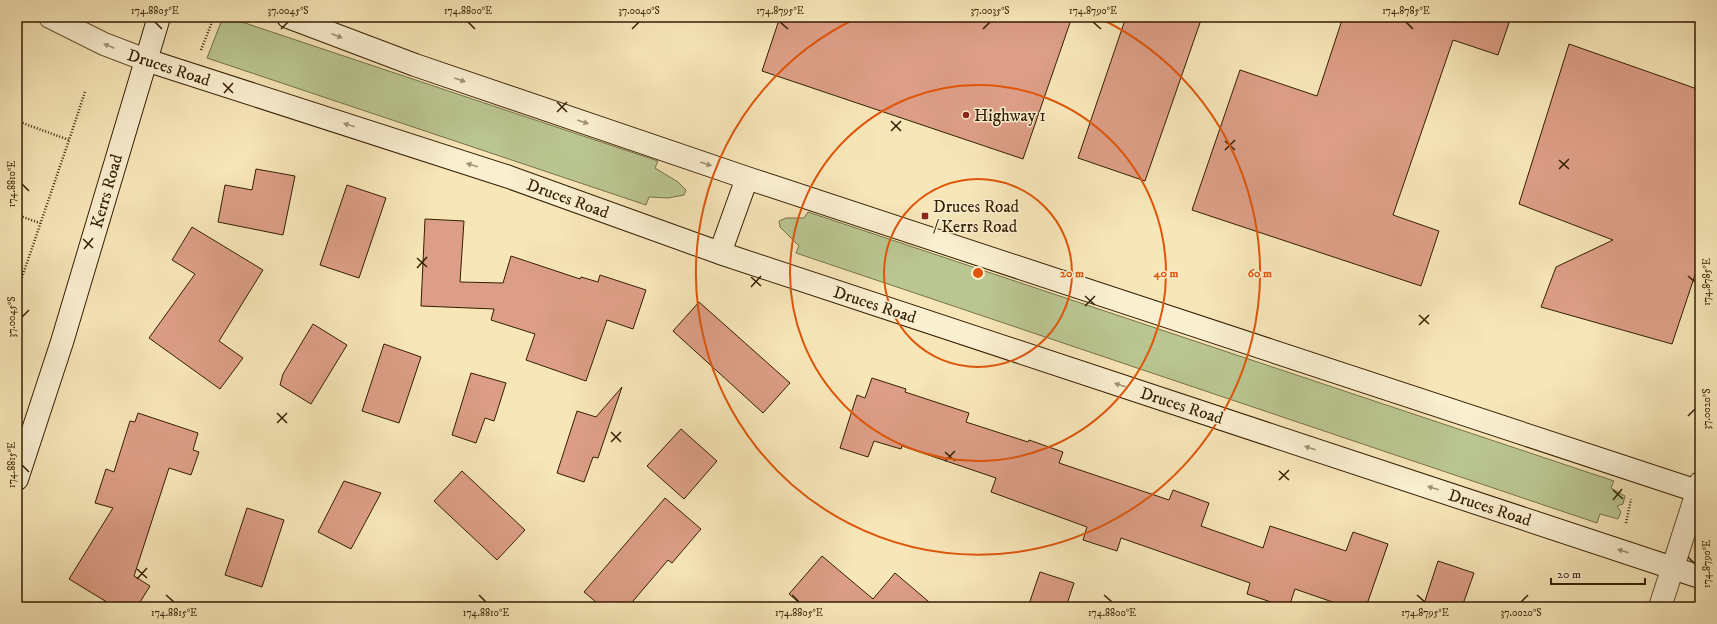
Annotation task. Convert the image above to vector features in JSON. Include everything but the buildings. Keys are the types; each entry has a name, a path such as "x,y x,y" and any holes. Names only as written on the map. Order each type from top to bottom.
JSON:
{"main road":[{"name":"Kerrs Road","path":"17,480 62,342 159,17"},
{"path":"288,17 415,65 747,178 1699,489 1660,607"},
{"name":"Druces Road","path":"57,18 104,44 146,60 509,177 720,253 1700,577"},
{"path":"720,253 747,178"}],"path":[{"path":"200,54 214,17"},
{"path":"17,292 85,92"},
{"path":"17,121 69,140"},
{"path":"17,216 40,223"},
{"path":"1625,528 1632,492"}],"green space":[{"path":"223,17 227,17 658,161 655,168 678,182 686,190 684,195 668,198 649,197 646,205 207,58"},
{"path":"808,212 1614,481 1611,488 1625,496 1623,504 1617,506 1621,512 1618,519 1600,514 1597,523 796,253 799,246 780,227 779,221 786,218 804,218"}],"place":[{"name":"Highway 1","path":"966,115"},
{"name":"Druces Road / Kerrs Road","path":"925,216"}]}
